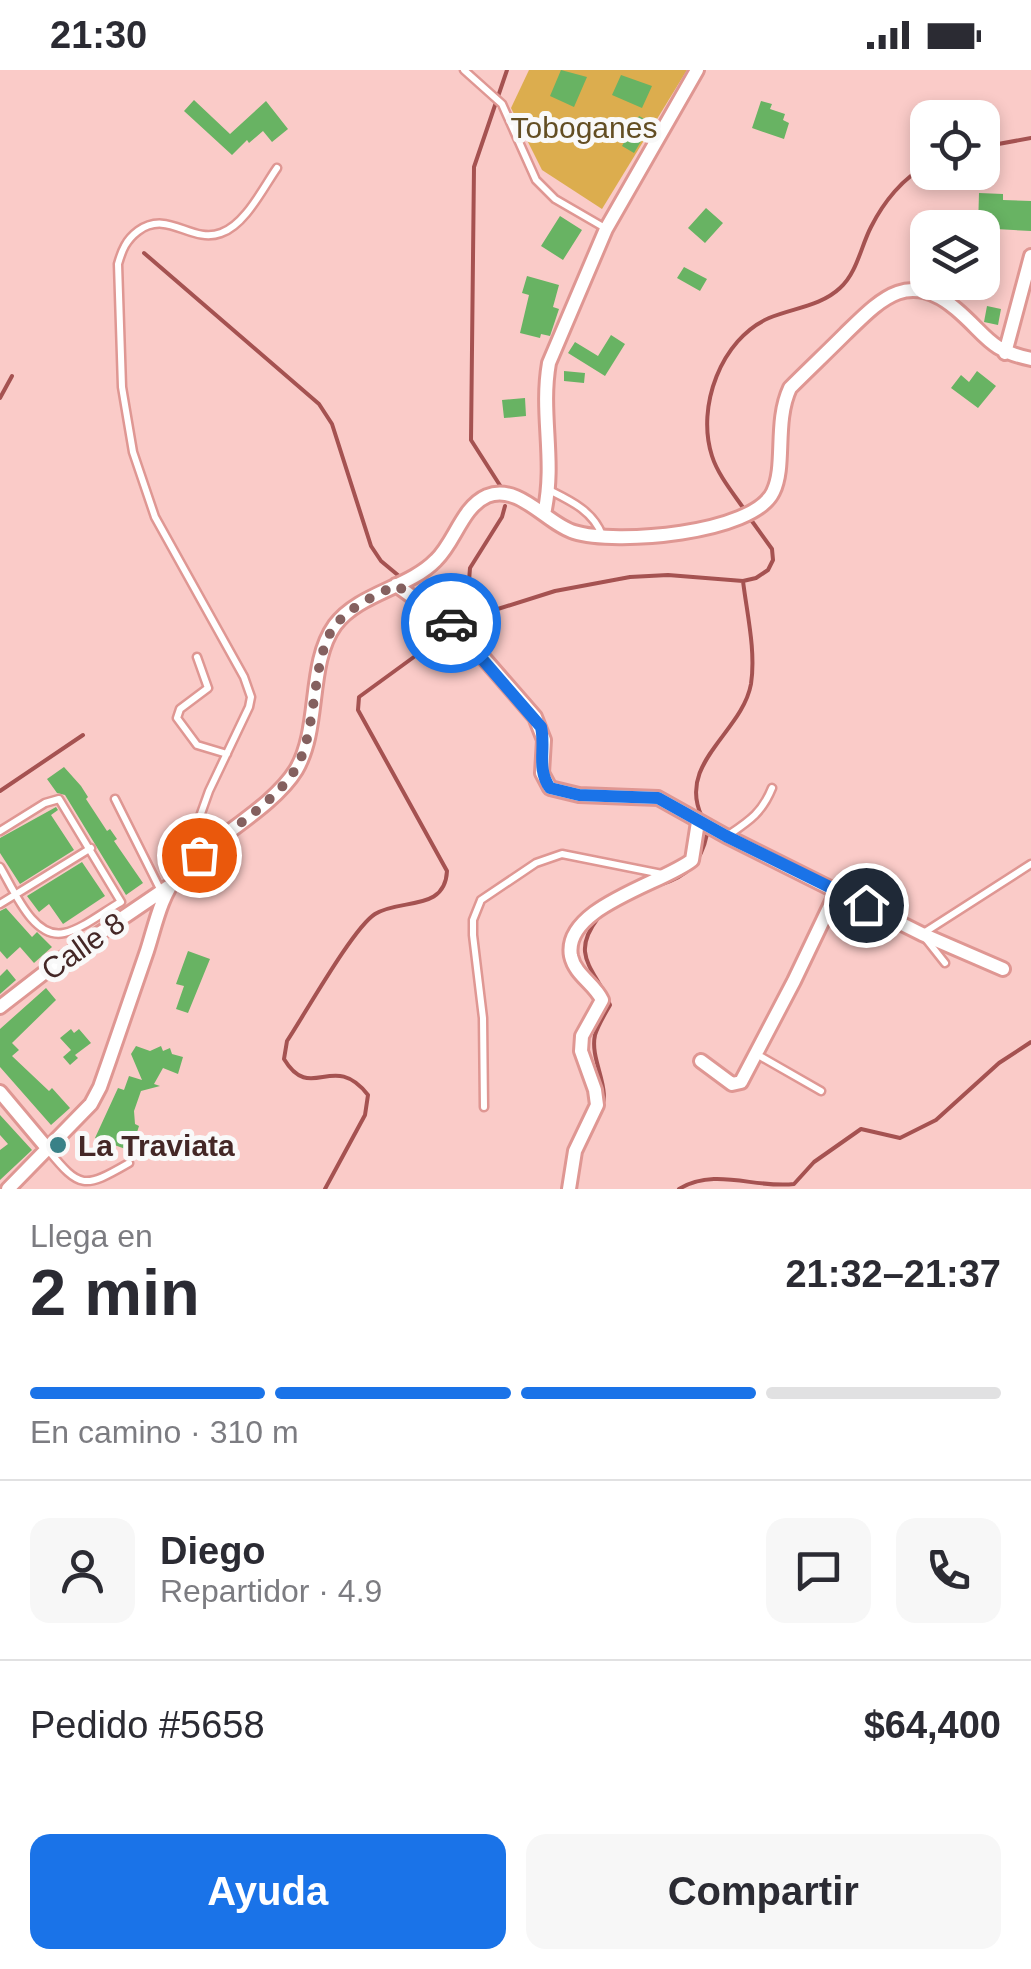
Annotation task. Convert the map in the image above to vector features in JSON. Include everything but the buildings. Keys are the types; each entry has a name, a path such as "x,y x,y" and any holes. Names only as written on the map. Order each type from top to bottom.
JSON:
{"street":[{"path":"544,514 551,467 546,384 549,363 606,229 698,70"},
{"path":"1005,354 1031,256"},
{"path":"8,1189 91,1104 100,1087 165,890 280,789 295,770 306,747 326,642 337,622 434,564 474,504 484,497 509,495 572,532 602,536 690,532 761,507 773,494 777,480 778,436 790,388 881,299 904,290 933,295 954,308 1005,354 1031,359"},
{"path":"396,585 461,632 541,727 542,774 550,788 579,795 658,798 698,822 922,934 1003,969"},
{"path":"569,1189 575,1150 597,1105 596,1090 581,1052 582,1036 602,1000 578,972 571,957 572,942 582,924 606,905 692,860 698,822"},
{"name":"Calle 8","path":"0,1008 62,959 165,890"},
{"path":"701,1061 736,1084 741,1082 837,891"},
{"path":"0,1092 46,1148"}],"lane":[{"path":"464,70 502,104 544,190 606,229"},
{"path":"180,873 209,791 249,707 249,686 154,517 133,452 122,387 118,264 122,248 146,225 163,221 209,236 234,226 277,168"},
{"path":"549,490 584,510 597,522 602,536"},
{"path":"197,657 208,688 180,709 176,718 196,745 226,754"},
{"path":"726,836 754,819 765,807 772,788"},
{"path":"0,831 57,798 121,902 66,933 54,934 34,922 0,867"},
{"path":"115,799 165,890"},
{"path":"0,904 91,848"},
{"path":"484,1107 483,1018 472,920 481,900 536,864 562,854 668,875"},
{"path":"945,963 922,934 1031,864"},
{"path":"756,1054 821,1091"},
{"path":"46,1148 73,1182 82,1186 94,1184 129,1163"}],"green space":[{"name":"Toboganes","path":"529,70 687,70 602,209 542,170 511,108"}],"waterway":[{"path":"501,487 471,440 474,167 507,70"},
{"path":"1000,144 1031,138"},
{"path":"744,509 712,456 707,417 716,376 752,328 824,299 840,288 851,275 871,227 910,176"},
{"path":"144,253 319,404 332,424 371,546 399,576"},
{"path":"0,398 12,376"},
{"path":"466,619 470,568 505,506"},
{"path":"325,1189 365,1115 368,1095 344,1077 313,1078 294,1072 284,1059 287,1041 366,922 385,909 420,902 439,893 447,871 358,710 359,697 466,619 555,591 630,577 668,575 743,581 756,578 768,570 773,560 772,549 749,517"},
{"path":"702,817 696,798 697,780 736,718 751,684 752,646 743,581"},
{"path":"0,791 83,735"},
{"path":"659,885 691,867 707,834"},
{"path":"598,918 585,952 610,1005 595,1035 595,1056 604,1096 598,1115"},
{"path":"679,1189 721,1179 794,1184 814,1162 861,1129 900,1138 936,1120 999,1063 1031,1042"}],"way so far":[{"path":"199,855 280,789 295,770 306,747 326,642 337,622 396,585 451,623"}],"place":[{"name":"La Traviata","path":"58,1145"}],"route":[{"path":"451,623 541,727 542,774 550,788 579,795 658,798 698,822 866,905"}]}
